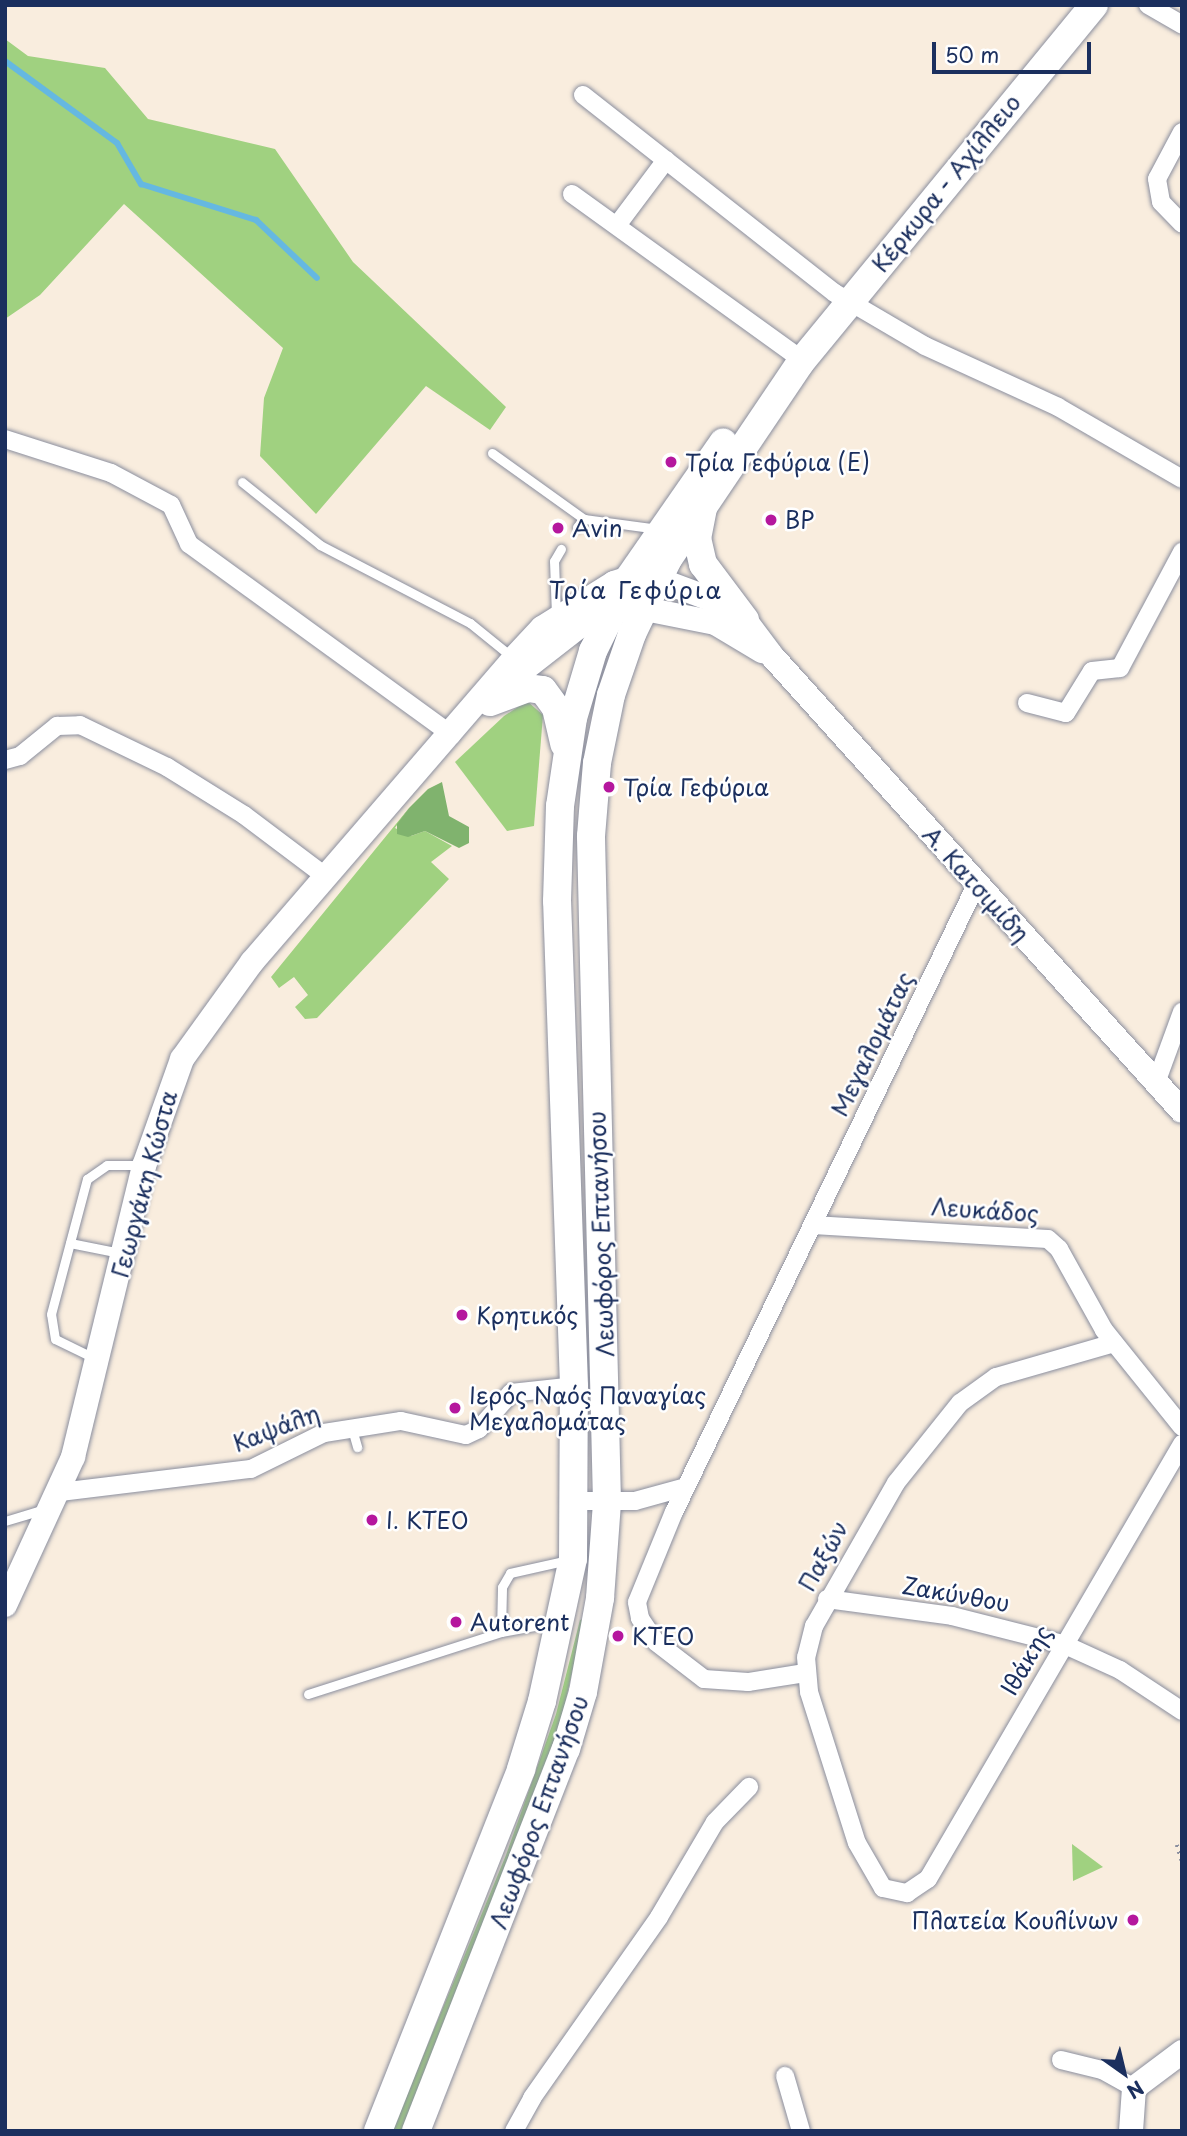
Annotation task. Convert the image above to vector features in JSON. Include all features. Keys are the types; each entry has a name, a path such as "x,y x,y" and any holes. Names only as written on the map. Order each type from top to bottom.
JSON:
{"main road":[{"name":"Κέρκυρα - Αχίλλειο","path":"614,608 643,578 705,499 801,361 1094,5"},
{"name":"Κέρκυρα - Αχίλλειο","path":"657,608 643,578 660,529 745,416 801,361"},
{"path":"705,499 697,538 703,564 745,620"},
{"name":"Γεωργάκη Κώστα","path":"5,1605 57,1499 98,1359 144,1166 166,1095 188,1050 212,1011 325,876 457,728 514,658 556,618 643,578"},
{"name":"Α. Κατσιμίδη","path":"643,578 724,604 745,620 772,656 1182,1111"},
{"name":"Γεωργάκη Κώστα","path":"457,728 569,632 614,608"},
{"name":"Α. Κατσιμίδη","path":"614,608 657,608 715,624 772,656"},
{"name":"Λεωφόρος Επτανήσου","path":"378,2131 503,1820 542,1701 573,1559 574,1386 557,901 565,765 584,676 614,608"},
{"name":"Λεωφόρος Επτανήσου","path":"416,2131 538,1827 576,1721 599,1611 607,1503 591,836 600,744 632,634 657,608"},
{"path":"489,702 528,688 548,694 562,723 565,765"},
{"path":"1130,2131 1134,2088 1182,2052"}],"street":[{"path":"1148,5 1182,25"},
{"path":"583,95 800,269 849,302 925,346 1058,407 1182,479"},
{"path":"1182,132 1161,166 1157,189 1161,202 1182,224"},
{"path":"618,224 666,160"},
{"path":"572,194 618,224 801,361"},
{"path":"5,439 111,473 170,505 189,544 457,728"},
{"path":"1027,703 1066,713 1092,671 1120,668 1182,552"},
{"path":"5,760 20,757 57,726 79,725 167,767 244,815 325,876"},
{"name":"Μεγαλομάτας","path":"805,1673 748,1682 704,1679 656,1642 640,1618 637,1602 644,1577 686,1488 976,885"},
{"path":"1156,1083 1182,1012"},
{"name":"Λευκάδος","path":"813,1225 1048,1238 1059,1249 1091,1312 1182,1427"},
{"name":"Παξών","path":"906,1892 883,1888 866,1862 838,1790 805,1673 809,1642 827,1599 896,1483 960,1403 996,1377 1114,1343"},
{"name":"Καψάλη","path":"57,1499 251,1469 307,1439 401,1421 466,1435 479,1429 511,1393 574,1386"},
{"name":"Ιθάκης","path":"906,1892 928,1878 1182,1444"},
{"path":"575,1502 607,1503 659,1497 686,1488"},
{"name":"Ζακύνθου","path":"827,1599 953,1616 1063,1644 1130,1676 1182,1712"},
{"path":"514,2131 532,2098 659,1917 715,1822 749,1787"},
{"path":"1061,2060 1102,2070 1134,2088"},
{"path":"785,2076 801,2131"}],"lane":[{"path":"492,453 584,519 660,529"},
{"path":"242,482 320,545 470,623 514,658"},
{"path":"577,527 584,519"},
{"path":"556,618 554,561 561,549"},
{"path":"98,1359 62,1345 51,1330 70,1243 88,1179 107,1165 144,1166"},
{"path":"70,1243 123,1254"},
{"path":"352,1429 357,1447"},
{"path":"5,1521 57,1499"},
{"path":"501,1632 502,1587 510,1573 525,1566 573,1559"},
{"path":"308,1694 501,1632 561,1621"}],"path":[{"path":"1177,1844 1182,1861"}],"green space":[{"path":"5,39 28,56 105,68 148,119 275,149 353,262 506,407 490,430 426,386 316,514 260,456 264,398 283,348 124,204 40,295 5,319"},
{"path":"527,701 543,715 534,826 507,831 455,762 504,716"},
{"path":"442,782 449,816 469,827 469,843 459,848 425,831 408,837 397,834 397,824 409,808 428,789"},
{"path":"409,808 395,828 411,836 425,831 452,846 431,862 449,879 317,1018 305,1019 295,1007 308,995 294,977 279,988 271,977"},
{"path":"584,1619 559,1731 495,1911 402,2131 392,2131 506,1855 556,1714 580,1620"},
{"path":"1072,1844 1103,1867 1073,1881"}],"waterway":[{"path":"5,61 117,143 141,184 256,220 317,278"}],"place":[{"name":"Τρία Γεφύρια (E)","path":"671,462"},
{"name":"BP","path":"771,520"},
{"name":"Avin","path":"558,528"},
{"name":"Τρία Γεφύρια","path":"609,787"},
{"name":"Κρητικός","path":"462,1315"},
{"name":"Ιερός Ναός Παναγίας Μεγαλομάτας","path":"455,1408"},
{"name":"Ι. ΚΤΕΟ","path":"372,1520"},
{"name":"Autorent","path":"456,1622"},
{"name":"ΚΤΕΟ","path":"618,1636"},
{"name":"Πλατεία Κουλίνων","path":"1133,1920"}],"district":[{"name":"Τρία Γεφύρια","path":"636,590"}]}
